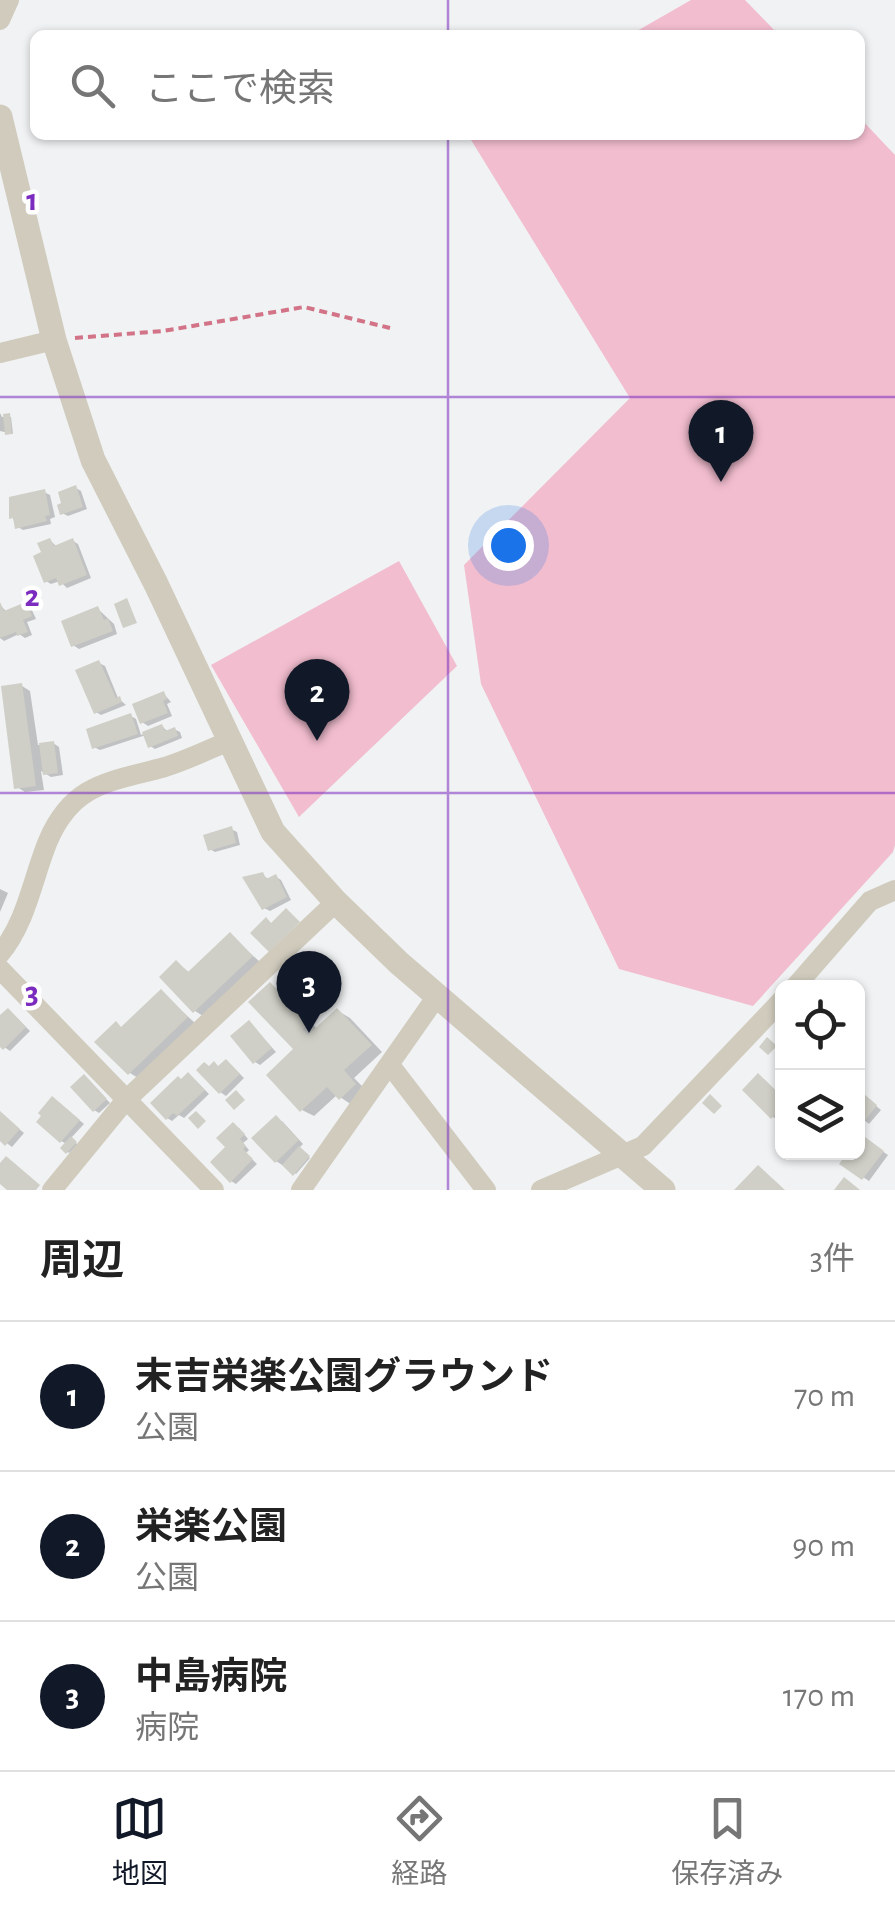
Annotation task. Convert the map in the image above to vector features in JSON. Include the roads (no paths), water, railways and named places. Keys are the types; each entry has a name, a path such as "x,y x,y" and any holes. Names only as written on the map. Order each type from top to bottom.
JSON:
{"street":[{"path":"0,20 10,0"},
{"path":"0,117 54,340 92,460 156,584 273,832 336,902 437,996 663,1190"},
{"path":"0,353 54,340"},
{"path":"0,954 16,934 49,839 65,811 97,784 168,766 229,741"},
{"path":"801,980 870,901 895,890"},
{"path":"52,1190 125,1101 336,902"},
{"path":"0,969 214,1190"},
{"path":"300,1190 437,996"},
{"path":"541,1190 643,1146 775,1007"},
{"path":"390,1064 486,1190"}],"place":[{"name":"末吉栄楽公園グラウンド","path":"721,482"},
{"name":"栄楽公園","path":"317,741"},
{"name":"中島病院","path":"309,1033"}]}
